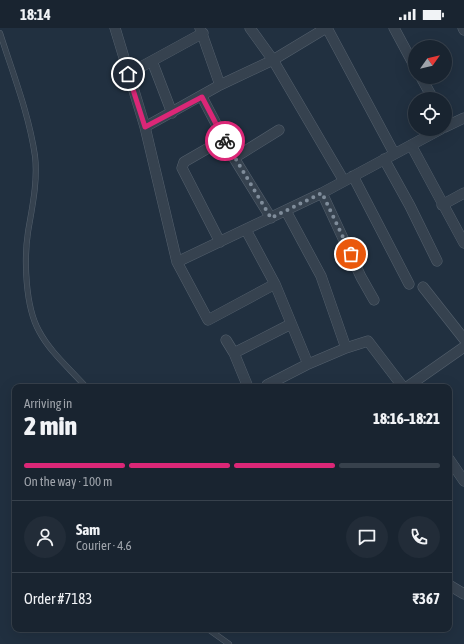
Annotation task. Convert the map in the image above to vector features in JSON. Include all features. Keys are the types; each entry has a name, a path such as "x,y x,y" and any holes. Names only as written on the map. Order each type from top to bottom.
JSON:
{"street":[{"path":"115,28 145,127 177,262 208,320 275,284"},
{"path":"250,28 273,60 348,178 409,284"},
{"path":"145,127 202,97 220,85 273,60 327,28 394,153"},
{"path":"394,28 408,53"},
{"path":"128,74 202,31 220,85"},
{"path":"152,61 172,113"},
{"path":"202,97 234,158 271,218"},
{"path":"452,123 464,118"},
{"path":"234,158 279,130"},
{"path":"177,262 322,193 427,136"},
{"path":"220,242 182,168 184,162 224,139"},
{"path":"411,145 442,205 464,243"},
{"path":"384,159 410,206 437,261"},
{"path":"322,193 361,277 374,300"},
{"path":"442,205 464,193"},
{"path":"286,211 320,276 346,348"},
{"path":"246,230 275,284 308,364"},
{"path":"423,287 464,340"},
{"path":"234,354 291,324"},
{"path":"226,340 234,354 247,384"},
{"path":"268,384 308,364 346,348 368,341 401,384"},
{"path":"411,384 464,347"},
{"path":"452,463 464,481"},
{"path":"452,587 464,594"}],"lane":[{"path":"0,34 25,112 35,157 34,189 25,254 29,300 38,330 47,343 83,384"},
{"path":"212,632 229,644"}],"way so far":[{"path":"225,141 271,218 322,193 351,254"}],"route":[{"path":"128,74 145,127 202,97 225,141"}]}
